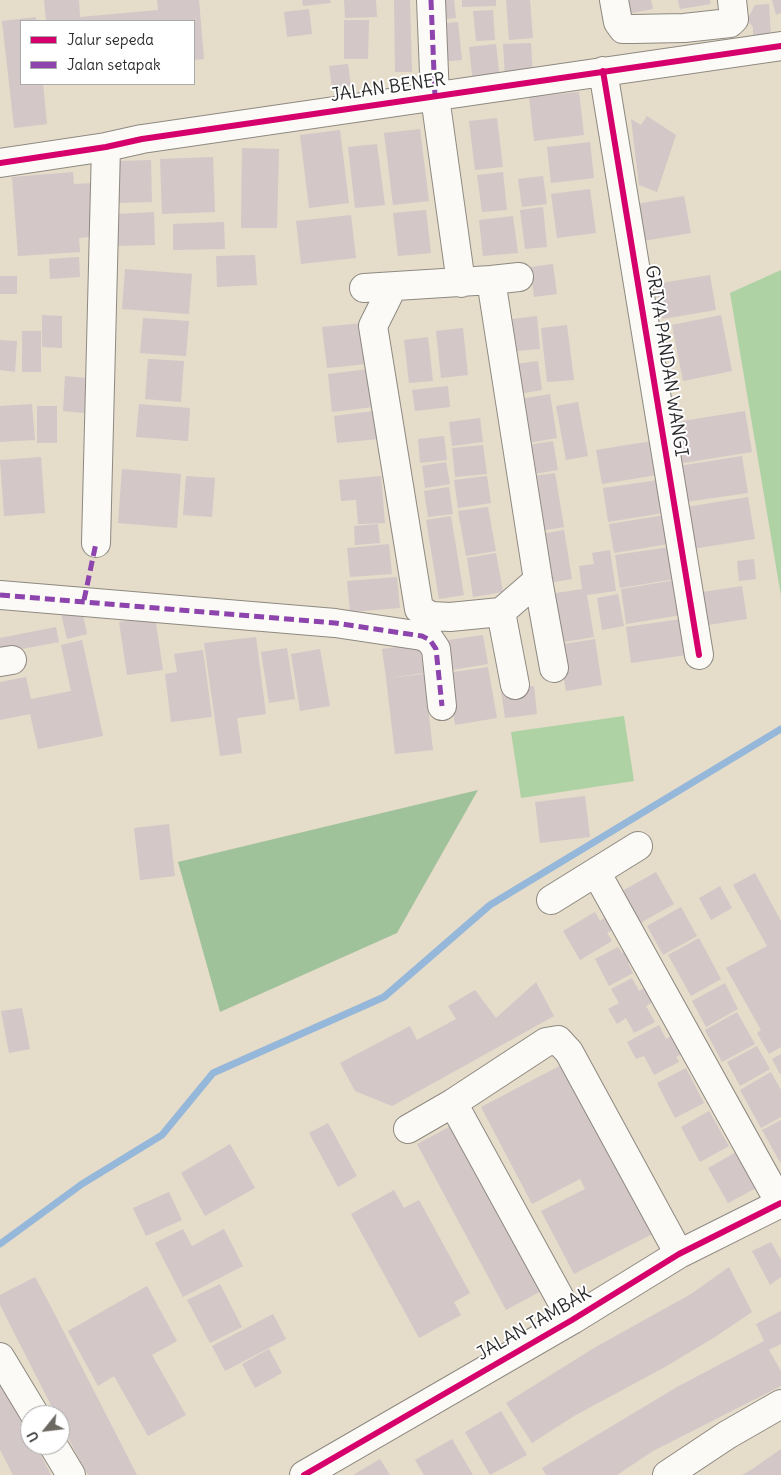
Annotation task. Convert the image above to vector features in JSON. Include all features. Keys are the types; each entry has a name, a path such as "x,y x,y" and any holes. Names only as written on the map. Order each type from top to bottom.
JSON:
{"street":[{"path":"431,0 435,97 461,283"},
{"path":"614,0 618,22 623,29 684,28 730,23 734,19 732,0"},
{"path":"682,60 684,28"},
{"name":"JALAN BENER","path":"0,163 106,147 142,139 781,46"},
{"name":"GRIYA PANDAN WANGI","path":"604,71 699,655"},
{"path":"96,543 106,147"},
{"path":"364,288 461,283 519,276"},
{"path":"491,280 538,580 554,668"},
{"path":"392,288 373,326 417,604 424,613 431,616 450,617 501,612 538,580"},
{"path":"0,595 335,623 422,636 430,640 436,649 442,706"},
{"path":"501,612 515,686"},
{"path":"551,900 638,846"},
{"path":"596,872 781,1204"},
{"path":"408,1129 546,1042 558,1040 569,1052 679,1254"},
{"path":"453,1102 572,1320"},
{"name":"JALAN TAMBAK","path":"304,1475 572,1320 679,1254 781,1204"},
{"path":"0,1357 29,1405"},
{"path":"668,1475 727,1436 781,1404"},
{"path":"59,1455 71,1475"}],"green space":[{"path":"781,270 781,596 730,293"},
{"path":"624,716 634,781 521,798 511,732"},
{"path":"478,790 397,933 220,1012 178,862"}],"building":[{"path":"44,0 79,0 80,17 158,10 157,0 199,0 204,59 195,60 195,20 46,20"},
{"path":"302,0 330,0 331,3 303,6"},
{"path":"344,0 376,0 377,17 345,18"},
{"path":"394,0 410,0 412,72 395,72"},
{"path":"444,0 454,0 456,18 446,19"},
{"path":"462,0 496,0 496,6 462,7"},
{"path":"506,0 530,0 533,38 509,40"},
{"path":"620,0 651,0 653,9 622,15"},
{"path":"678,0 710,0 711,4 680,9"},
{"path":"772,0 781,0 781,13 776,15"},
{"path":"769,4 771,38 753,38 753,27 747,20 755,5"},
{"path":"309,9 312,34 287,37 284,12"},
{"path":"493,10 495,40 476,41 473,11"},
{"path":"36,17 36,20 20,20 20,85 43,85 47,124 14,128 2,21"},
{"path":"344,20 369,20 368,59 344,59"},
{"path":"458,22 462,60 440,62 436,24"},
{"path":"531,43 533,76 505,78 503,44"},
{"path":"496,44 500,80 473,83 469,47"},
{"path":"348,64 351,86 332,88 329,66"},
{"path":"579,92 584,135 534,141 529,97"},
{"path":"647,116 676,135 657,192 639,185 631,119 641,125"},
{"path":"497,118 503,167 475,170 469,121"},
{"path":"420,129 429,201 393,205 384,133"},
{"path":"340,130 349,203 309,208 300,135"},
{"path":"590,142 594,178 551,183 547,147"},
{"path":"377,144 385,205 355,208 348,147"},
{"path":"242,148 279,149 277,228 241,228"},
{"path":"213,157 215,212 162,214 160,159"},
{"path":"151,160 152,202 117,203 116,161"},
{"path":"73,172 74,184 94,183 98,236 79,238 80,252 18,256 12,177"},
{"path":"503,172 507,210 482,212 477,175"},
{"path":"543,176 547,204 522,207 518,179"},
{"path":"590,189 596,233 557,238 551,194"},
{"path":"684,196 691,233 643,241 636,204"},
{"path":"543,207 547,247 525,249 520,210"},
{"path":"426,210 431,253 398,256 393,213"},
{"path":"154,212 155,245 115,246 114,214"},
{"path":"351,215 356,258 301,264 296,221"},
{"path":"513,216 518,253 483,256 479,220"},
{"path":"224,222 225,249 173,250 173,224"},
{"path":"255,255 257,285 217,287 216,256"},
{"path":"79,257 80,277 50,279 49,259"},
{"path":"553,264 557,294 534,297 530,267"},
{"path":"125,269 192,274 189,314 122,309"},
{"path":"710,275 716,310 662,319 655,284"},
{"path":"0,276 17,276 17,294 0,294"},
{"path":"42,315 62,316 62,348 42,347"},
{"path":"721,315 732,371 683,381 672,325"},
{"path":"537,316 540,349 516,351 512,319"},
{"path":"143,318 189,321 186,356 140,353"},
{"path":"363,323 367,364 327,368 322,327"},
{"path":"567,325 574,380 547,382 541,328"},
{"path":"463,328 468,375 441,378 436,331"},
{"path":"22,331 41,331 41,372 22,372"},
{"path":"428,337 433,381 409,383 404,340"},
{"path":"0,340 17,341 15,372 0,370"},
{"path":"148,359 184,361 181,402 145,399"},
{"path":"538,361 542,390 513,395 508,365"},
{"path":"369,369 373,407 332,412 328,374"},
{"path":"65,376 87,378 84,413 63,411"},
{"path":"448,386 450,407 415,411 412,390"},
{"path":"550,394 557,438 528,443 520,399"},
{"path":"578,402 588,456 566,460 556,406"},
{"path":"32,404 35,440 0,442 0,406"},
{"path":"139,404 190,408 188,441 136,437"},
{"path":"37,406 57,406 57,443 37,443"},
{"path":"374,411 378,439 337,443 334,416"},
{"path":"745,411 752,452 677,464 670,423"},
{"path":"480,418 483,442 452,446 449,422"},
{"path":"444,436 447,460 420,463 418,439"},
{"path":"553,441 558,470 528,475 523,446"},
{"path":"652,441 657,475 602,484 596,450"},
{"path":"483,445 487,474 455,477 452,448"},
{"path":"742,456 748,493 685,502 679,466"},
{"path":"41,457 45,513 4,516 0,460"},
{"path":"446,462 450,484 425,488 422,466"},
{"path":"122,469 181,474 177,528 118,523"},
{"path":"555,473 564,527 535,532 526,477"},
{"path":"186,476 215,478 212,517 183,515"},
{"path":"381,476 385,523 358,524 356,500 341,501 339,480"},
{"path":"487,476 491,503 458,508 454,480"},
{"path":"658,480 663,513 608,522 603,488"},
{"path":"449,487 453,514 428,517 424,491"},
{"path":"748,497 755,539 692,549 686,507"},
{"path":"488,507 496,551 466,556 458,511"},
{"path":"665,515 669,544 614,553 609,524"},
{"path":"451,516 464,595 439,599 426,520"},
{"path":"378,524 380,543 355,545 354,526"},
{"path":"564,530 572,579 543,584 535,535"},
{"path":"389,544 392,574 350,577 347,548"},
{"path":"670,547 675,579 620,588 615,555"},
{"path":"610,550 616,591 587,595 594,637 558,643 550,594 582,589 579,566 594,564 592,553"},
{"path":"496,553 503,592 473,597 467,558"},
{"path":"754,559 756,579 739,581 737,561"},
{"path":"397,577 400,608 350,612 347,581"},
{"path":"676,580 681,615 626,624 621,589"},
{"path":"742,586 747,619 708,625 703,592"},
{"path":"618,594 624,626 602,630 597,598"},
{"path":"82,610 87,634 67,639 61,614"},
{"path":"155,617 163,670 127,675 119,622"},
{"path":"681,619 687,655 631,663 626,627"},
{"path":"56,627 59,642 0,653 0,638"},
{"path":"483,635 488,664 446,671 441,641"},
{"path":"256,637 266,714 237,718 242,753 220,756 204,643"},
{"path":"595,639 602,685 566,691 558,645"},
{"path":"82,640 103,736 38,749 30,714 0,720 0,682 26,677 31,699 71,691 61,645"},
{"path":"420,644 424,673 386,678 382,649"},
{"path":"287,648 295,699 269,703 261,652"},
{"path":"320,649 330,706 300,711 291,654"},
{"path":"203,650 212,717 171,722 165,674 177,672 174,654"},
{"path":"488,667 497,718 455,725 447,673"},
{"path":"424,674 433,750 395,754 386,678"},
{"path":"534,686 537,714 505,718 501,690"},
{"path":"585,796 590,837 540,843 535,802"},
{"path":"169,824 175,876 140,880 134,828"},
{"path":"656,872 674,904 635,926 617,894"},
{"path":"755,873 781,921 781,1047 769,1054 757,1033 761,1030 726,968 767,946 733,885"},
{"path":"720,886 732,908 711,920 699,898"},
{"path":"681,907 697,936 663,955 647,926"},
{"path":"595,912 600,921 607,916 614,929 607,933 612,941 580,960 563,931"},
{"path":"699,938 721,979 691,996 668,955"},
{"path":"618,947 622,953 627,950 632,961 628,963 633,973 609,986 595,959"},
{"path":"632,978 639,991 648,986 656,1000 646,1006 655,1022 634,1033 626,1018 617,1024 608,1009 619,1003 611,989"},
{"path":"536,982 554,1016 392,1106 355,1091 340,1063 410,1026 417,1040 456,1019 448,1006 475,990 496,1018"},
{"path":"725,983 738,1009 706,1027 692,1001"},
{"path":"22,1008 30,1049 9,1053 1,1011"},
{"path":"737,1012 755,1044 722,1062 705,1030"},
{"path":"659,1025 666,1039 675,1034 685,1052 676,1057 679,1062 654,1075 644,1056 636,1059 627,1042"},
{"path":"757,1046 770,1069 740,1086 727,1062"},
{"path":"781,1054 781,1073 780,1074 772,1059"},
{"path":"571,1060 660,1230 574,1274 541,1211 585,1189 580,1179 532,1204 481,1107"},
{"path":"686,1068 704,1103 675,1118 657,1083"},
{"path":"771,1072 781,1090 781,1117 761,1128 740,1090"},
{"path":"709,1111 729,1146 700,1162 681,1127"},
{"path":"781,1120 781,1164 762,1130"},
{"path":"328,1123 357,1176 338,1187 309,1133"},
{"path":"453,1125 543,1290 506,1310 417,1144"},
{"path":"230,1144 255,1188 205,1216 181,1173"},
{"path":"738,1151 758,1187 728,1203 708,1168"},
{"path":"394,1190 404,1208 419,1200 470,1293 454,1302 461,1315 419,1338 351,1214"},
{"path":"169,1192 182,1220 146,1236 133,1208"},
{"path":"183,1229 192,1246 224,1229 243,1266 183,1297 155,1243"},
{"path":"771,1242 781,1260 781,1277 770,1285 752,1251"},
{"path":"729,1267 752,1312 665,1367 574,1416 532,1443 506,1403 594,1348 691,1294"},
{"path":"35,1277 137,1475 88,1475 70,1441 70,1405 51,1405 0,1305 0,1295"},
{"path":"220,1284 242,1327 210,1343 187,1300"},
{"path":"147,1286 177,1341 152,1355 186,1415 148,1436 114,1376 98,1386 68,1331"},
{"path":"781,1311 781,1344 769,1350 781,1371 781,1386 653,1451 617,1475 546,1475 542,1468 677,1387 764,1341 756,1324"},
{"path":"273,1314 286,1339 225,1371 212,1346"},
{"path":"269,1349 282,1373 255,1388 242,1364"},
{"path":"0,1374 20,1413 20,1455 41,1455 51,1475 13,1475 0,1450"},
{"path":"501,1411 527,1455 490,1475 465,1432"},
{"path":"452,1439 473,1475 424,1475 415,1460"},
{"path":"781,1449 781,1475 742,1475 751,1470"},
{"path":"380,1459 390,1475 353,1475"}],"waterway":[{"path":"0,1244 82,1184 162,1135 213,1073 384,997 490,905 781,729"}],"marked path":[{"path":"431,0 435,97"},
{"path":"84,600 96,543"},
{"path":"0,595 335,623 422,636 430,640 436,649 442,706"}],"cycle path":[{"path":"0,163 106,147 142,139 781,46"},
{"path":"603,71 699,655"},
{"path":"304,1475 572,1320 679,1254 781,1203"}]}
